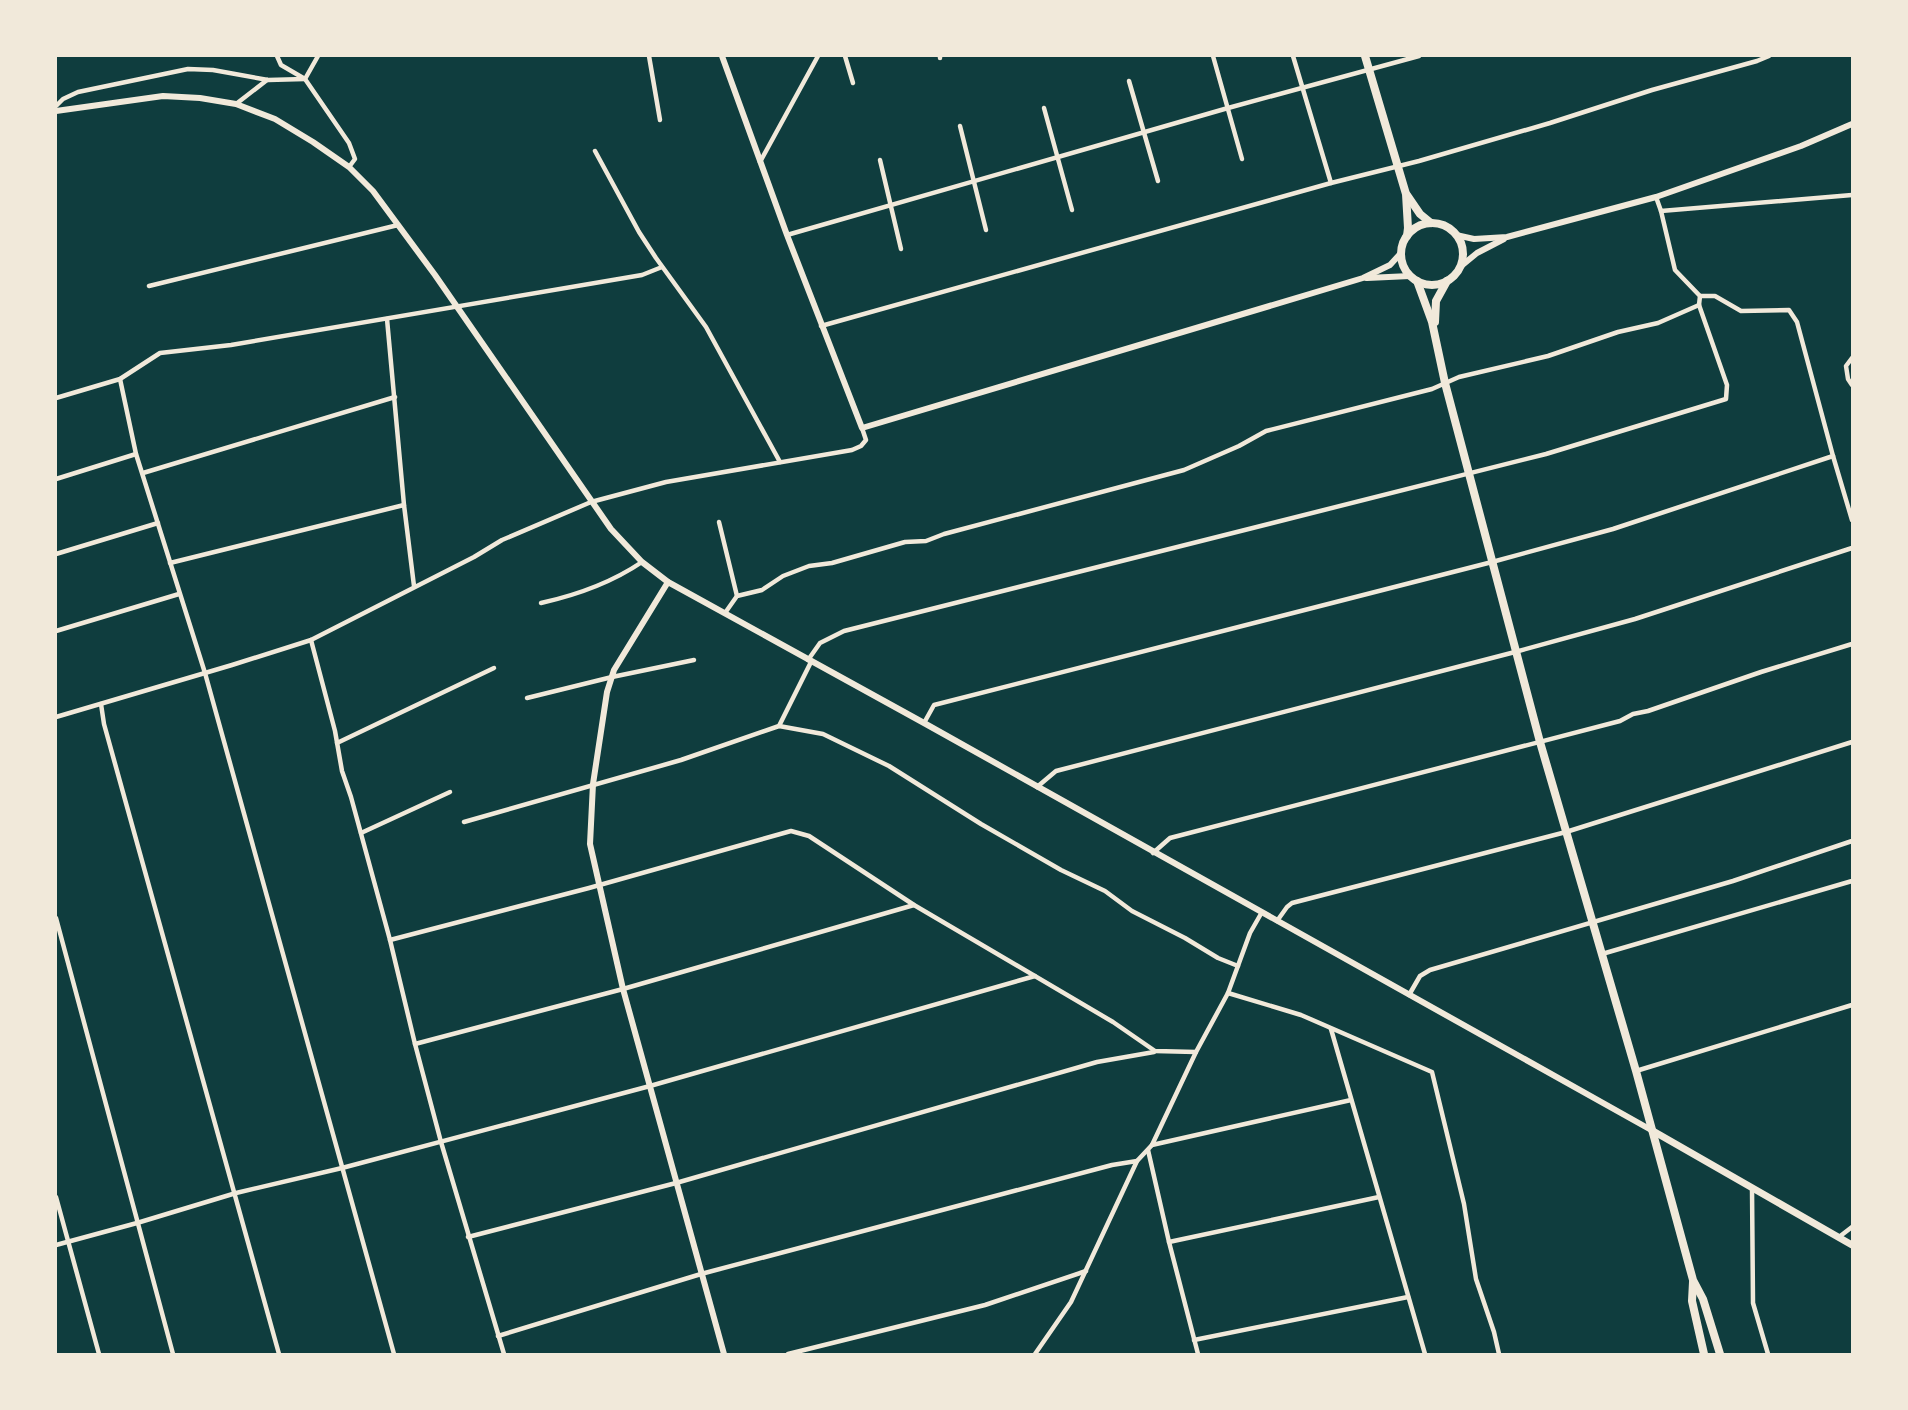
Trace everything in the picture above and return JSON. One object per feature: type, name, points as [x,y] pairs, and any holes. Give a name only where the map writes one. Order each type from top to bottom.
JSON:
[{"type":"main road","points":[[1365,56],[1406,194],[1407,236],[1401,253],[1404,266],[1414,279],[1428,310],[1437,341]]},
{"type":"main road","points":[[1406,194],[1416,210],[1431,224]]},
{"type":"main road","points":[[1407,236],[1417,227],[1431,224],[1445,226],[1456,235],[1463,253],[1460,267],[1447,281],[1433,285],[1414,279]]},
{"type":"main road","points":[[1447,281],[1436,301],[1434,320],[1445,383],[1540,742],[1636,1071],[1693,1280],[1703,1299],[1720,1354]]},
{"type":"main road","points":[[1653,1131],[1852,1245]]},
{"type":"main road","points":[[1693,1280],[1692,1301],[1701,1354]]},
{"type":"street","points":[[277,56],[281,64],[305,80],[349,143],[355,159],[349,166]]},
{"type":"street","points":[[305,80],[318,56]]},
{"type":"street","points":[[649,56],[660,120]]},
{"type":"street","points":[[56,717],[311,640],[474,557],[502,540],[591,502],[666,482],[852,450],[861,446],[866,440],[862,428],[821,326],[722,56]]},
{"type":"street","points":[[760,162],[818,56]]},
{"type":"street","points":[[845,56],[853,82]]},
{"type":"street","points":[[1214,56],[1242,159]]},
{"type":"street","points":[[1293,56],[1331,183]]},
{"type":"street","points":[[787,235],[1058,156],[1419,56]]},
{"type":"street","points":[[821,326],[1551,123],[1652,90],[1769,56]]},
{"type":"street","points":[[56,106],[63,99],[78,92],[188,69],[213,70],[268,80],[305,80]]},
{"type":"street","points":[[236,104],[268,80]]},
{"type":"street","points":[[1129,81],[1158,181]]},
{"type":"street","points":[[56,111],[163,96],[200,98],[236,104],[275,119],[313,142],[349,166],[373,191],[611,529],[642,562],[668,582],[1653,1131]]},
{"type":"street","points":[[1044,108],[1072,210]]},
{"type":"street","points":[[1456,235],[1474,239],[1507,237],[1656,197],[1801,146],[1852,124]]},
{"type":"street","points":[[960,126],[987,230]]},
{"type":"street","points":[[594,150],[639,232],[706,327],[780,462]]},
{"type":"street","points":[[880,160],[901,249]]},
{"type":"street","points":[[1661,211],[1852,195]]},
{"type":"street","points":[[1656,197],[1675,270],[1700,296],[1715,296],[1741,311],[1789,310],[1797,322],[1852,520]]},
{"type":"street","points":[[149,286],[398,225]]},
{"type":"street","points":[[1460,267],[1477,253],[1507,237]]},
{"type":"street","points":[[862,428],[1363,278],[1390,265],[1401,253]]},
{"type":"street","points":[[56,398],[120,379],[160,353],[231,345],[387,319],[642,275],[662,267]]},
{"type":"street","points":[[1363,278],[1414,279]]},
{"type":"street","points":[[779,726],[809,661],[820,643],[844,631],[1546,454],[1726,399],[1727,385],[1699,305],[1700,296]]},
{"type":"street","points":[[725,613],[737,596],[762,590],[783,576],[809,566],[832,563],[905,542],[926,541],[1184,470],[1239,446],[1266,431],[1432,389],[1459,377],[1548,356],[1618,332],[1658,322],[1699,305]]},
{"type":"street","points":[[387,319],[414,586]]},
{"type":"street","points":[[1852,358],[1846,366],[1848,379],[1852,385]]},
{"type":"street","points":[[120,379],[136,454],[205,673],[393,1354]]},
{"type":"street","points":[[143,473],[395,397]]},
{"type":"street","points":[[56,478],[136,454]]},
{"type":"street","points":[[924,723],[934,705],[1613,529],[1833,456]]},
{"type":"street","points":[[170,563],[404,505]]},
{"type":"street","points":[[719,522],[737,596]]},
{"type":"street","points":[[56,554],[158,523]]},
{"type":"street","points":[[1037,788],[1056,771],[1635,619],[1852,548]]},
{"type":"street","points":[[541,603],[592,588],[621,576],[642,562]]},
{"type":"street","points":[[668,582],[615,670],[607,692],[593,784],[590,844],[623,989],[724,1354]]},
{"type":"street","points":[[56,631],[179,594]]},
{"type":"street","points":[[311,640],[342,771],[390,940],[441,1142],[504,1354]]},
{"type":"street","points":[[1153,853],[1170,838],[1620,721],[1633,714],[1852,644]]},
{"type":"street","points":[[527,698],[694,660]]},
{"type":"street","points":[[337,743],[494,668]]},
{"type":"street","points":[[100,704],[279,1354]]},
{"type":"street","points":[[464,822],[681,760],[779,726],[823,734],[889,766],[981,824],[1061,870],[1105,891],[1132,911],[1218,958],[1238,966]]},
{"type":"street","points":[[1277,921],[1292,903],[1566,832],[1852,741]]},
{"type":"street","points":[[361,833],[450,792]]},
{"type":"street","points":[[390,940],[791,831],[809,836],[914,904],[1113,1022],[1155,1051]]},
{"type":"street","points":[[1408,995],[1420,976],[1430,970],[1734,881],[1852,841]]},
{"type":"street","points":[[1602,954],[1852,881]]},
{"type":"street","points":[[415,1044],[623,989],[914,904]]},
{"type":"street","points":[[1035,1354],[1071,1302],[1137,1161],[1152,1145],[1196,1052],[1228,993],[1250,933],[1262,912]]},
{"type":"street","points":[[56,918],[173,1354]]},
{"type":"street","points":[[56,1245],[236,1193],[342,1168],[650,1086],[1035,976]]},
{"type":"street","points":[[1228,993],[1301,1016],[1432,1072],[1464,1204],[1476,1279],[1499,1354]]},
{"type":"street","points":[[1636,1071],[1852,1005]]},
{"type":"street","points":[[1331,1029],[1425,1354]]},
{"type":"street","points":[[468,1237],[676,1184],[1097,1062],[1155,1051],[1196,1052]]},
{"type":"street","points":[[1152,1145],[1351,1101]]},
{"type":"street","points":[[1148,1150],[1198,1354]]},
{"type":"street","points":[[498,1336],[701,1274],[1112,1165],[1137,1161]]},
{"type":"street","points":[[1752,1188],[1753,1303],[1768,1354]]},
{"type":"street","points":[[56,1197],[99,1354]]},
{"type":"street","points":[[1169,1242],[1379,1197]]},
{"type":"street","points":[[1839,1238],[1852,1227]]},
{"type":"street","points":[[788,1354],[985,1305],[1087,1271]]},
{"type":"street","points":[[1194,1340],[1408,1298]]}]
